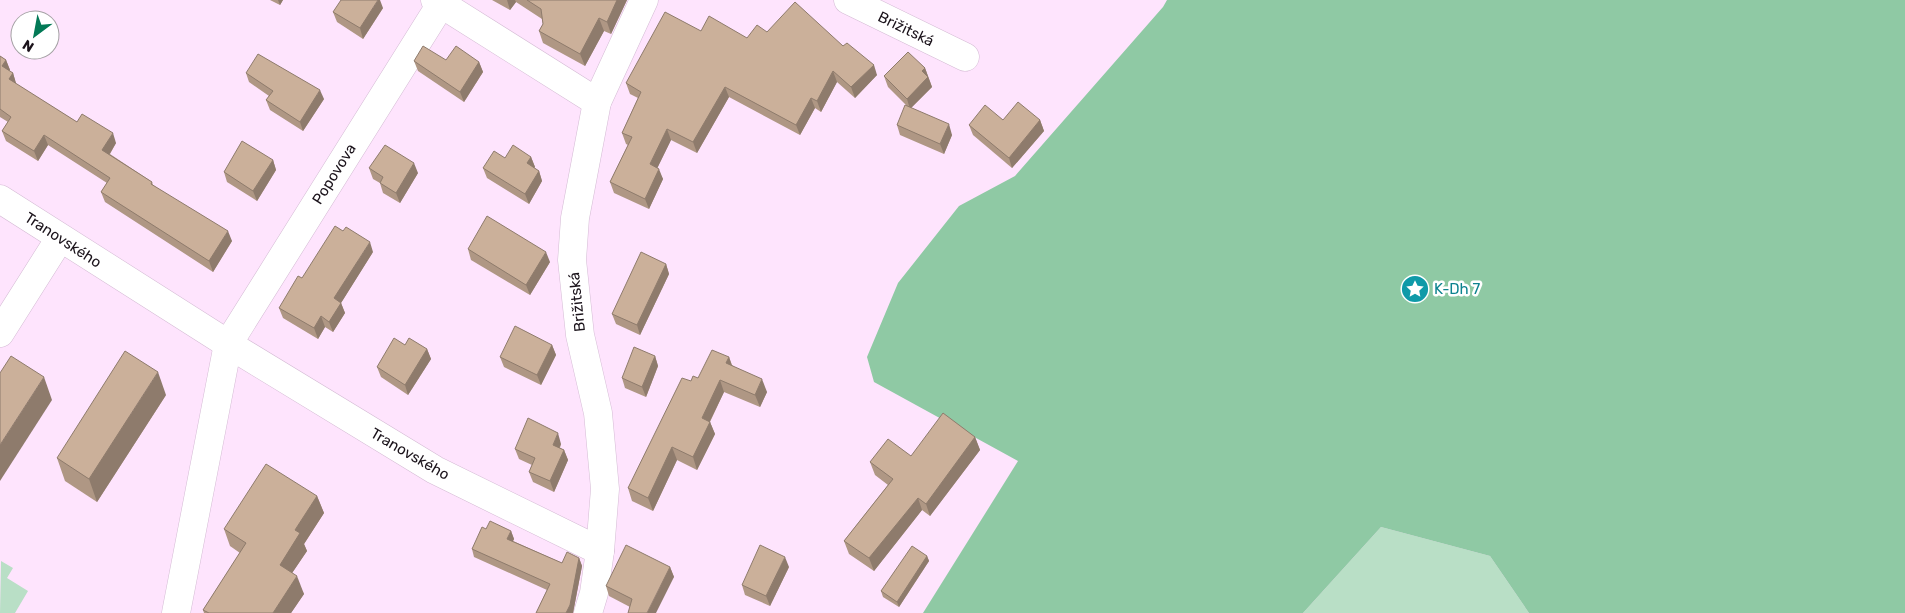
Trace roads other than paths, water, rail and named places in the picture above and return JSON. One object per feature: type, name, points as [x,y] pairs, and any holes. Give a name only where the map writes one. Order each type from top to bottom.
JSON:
[{"type":"street","name":"Brižitská","points":[[588,613],[595,588],[605,490],[599,426],[580,335],[572,260],[575,218],[597,102],[644,0]]},
{"type":"street","name":"Brižitská","points":[[848,0],[965,57]]},
{"type":"street","name":"Popovova","points":[[228,344],[438,2],[597,102]]},
{"type":"street","name":"Tranovského","points":[[0,199],[228,344],[435,470],[600,551]]},
{"type":"street","points":[[0,333],[60,238]]},
{"type":"street","points":[[176,613],[228,344]]},
{"type":"place","name":"K-Dh 7","points":[[1415,289]]}]
